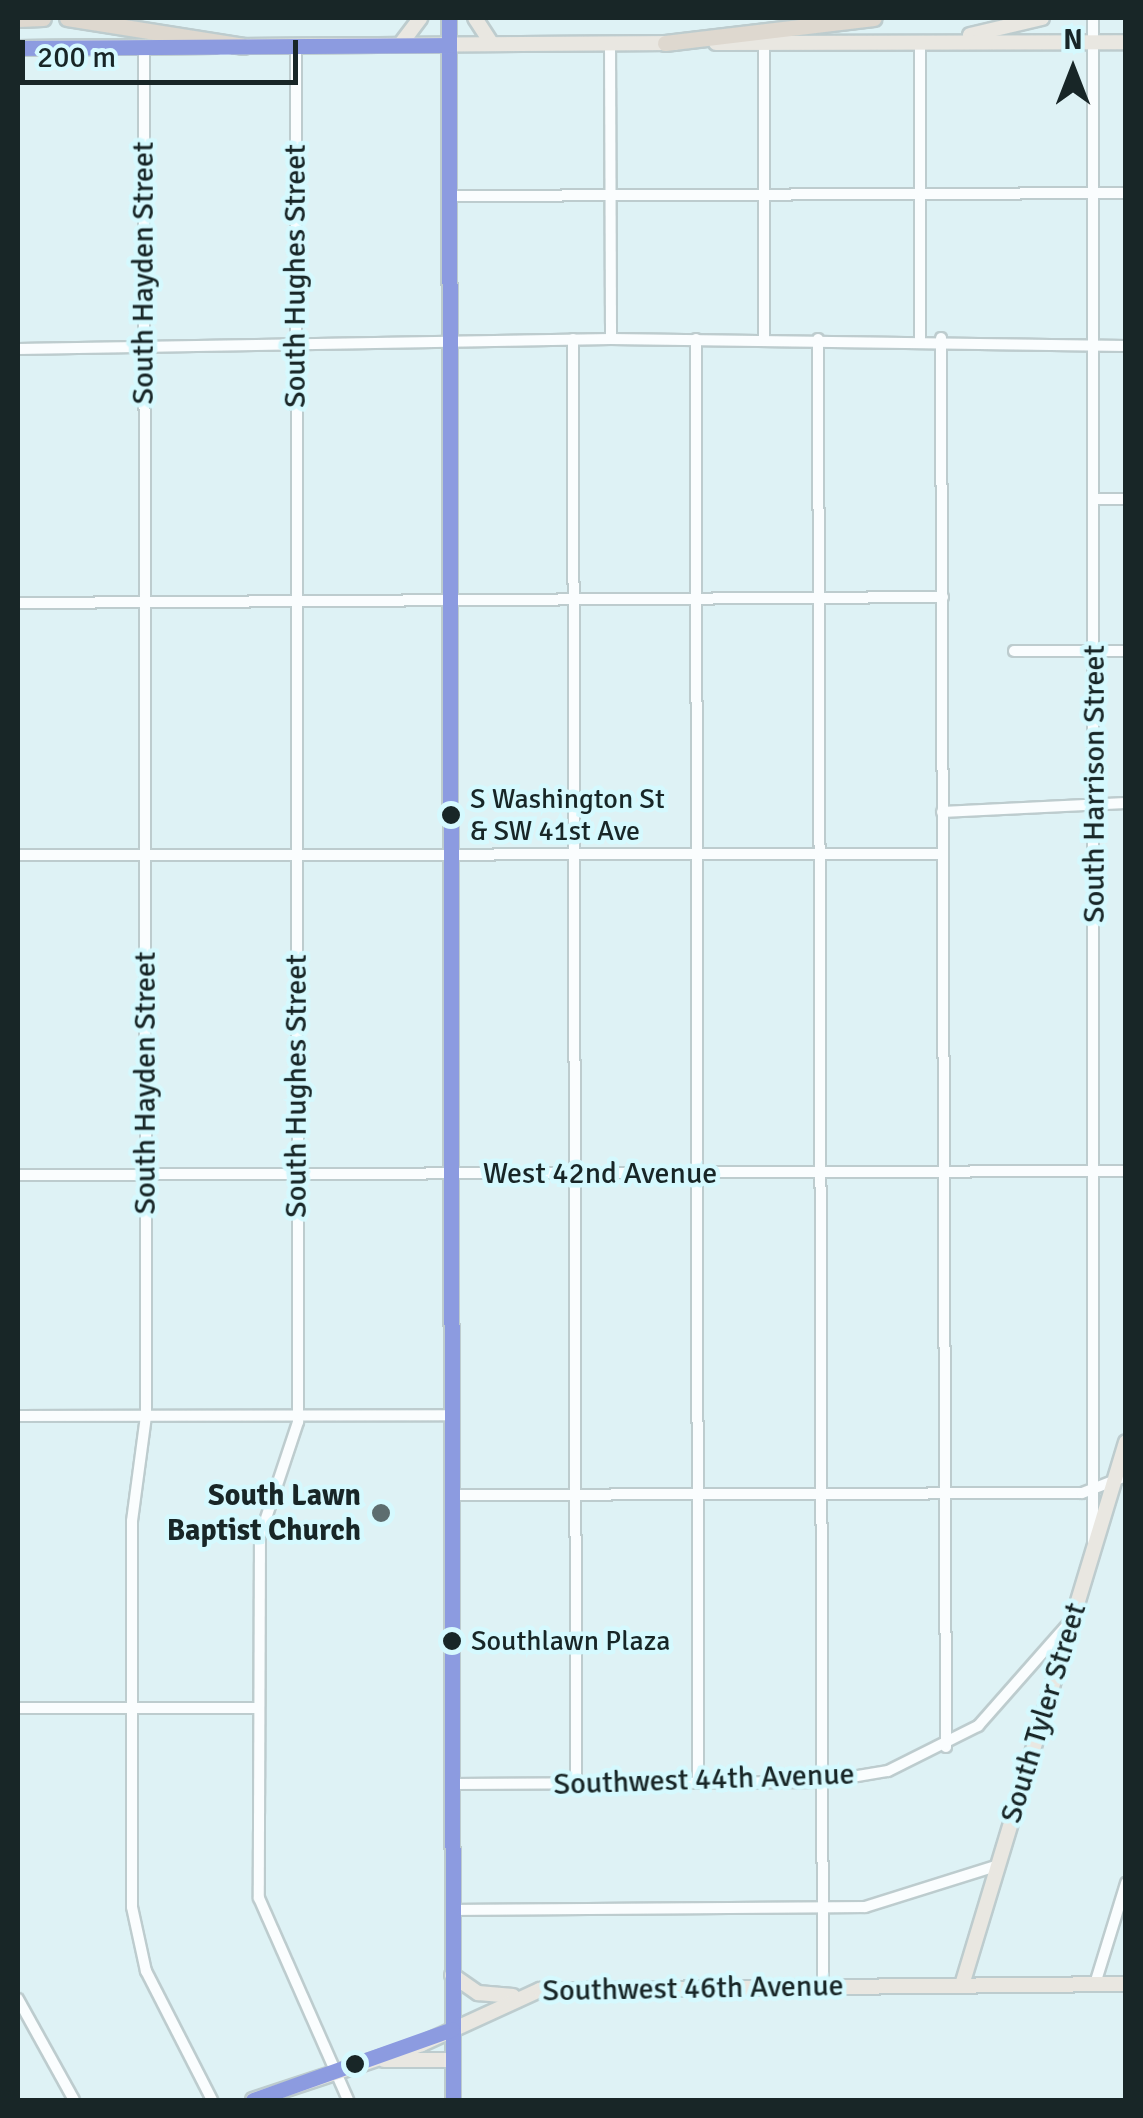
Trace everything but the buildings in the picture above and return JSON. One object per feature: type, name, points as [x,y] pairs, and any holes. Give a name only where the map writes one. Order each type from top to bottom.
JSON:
[{"type":"highway","points":[[18,20],[43,18]]},
{"type":"highway","points":[[67,18],[244,46]]},
{"type":"highway","points":[[665,43],[874,18]]},
{"type":"main road","points":[[400,45],[416,35],[420,18]]},
{"type":"main road","points":[[449,18],[453,2100]]},
{"type":"main road","points":[[475,18],[478,34],[496,44]]},
{"type":"main road","points":[[1011,34],[1042,18]]},
{"type":"main road","points":[[18,48],[920,42],[1011,34],[1126,42]]},
{"type":"main road","name":"South Tyler Street","points":[[962,1985],[1093,1550],[1119,1480],[1126,1442]]},
{"type":"main road","points":[[452,1975],[478,1993],[514,1996]]},
{"type":"main road","name":"Southwest 46th Avenue","points":[[253,2100],[452,2030],[514,1996],[565,1987],[1126,1984]]},
{"type":"main road","points":[[342,2067],[452,2060]]},
{"type":"street","name":"South Harrison Street","points":[[1093,18],[1093,1550]]},
{"type":"street","points":[[764,42],[764,339]]},
{"type":"street","points":[[920,42],[920,338]]},
{"type":"street","points":[[610,43],[611,338]]},
{"type":"street","name":"South Hayden Street","points":[[144,46],[146,1416],[132,1521],[136,1943],[212,2100]]},
{"type":"street","name":"South Hughes Street","points":[[296,46],[298,1416],[260,1536],[261,1912],[342,2067],[348,2100]]},
{"type":"street","points":[[449,196],[1126,193]]},
{"type":"street","points":[[18,349],[296,348],[611,338],[941,338],[1126,346]]},
{"type":"street","points":[[818,338],[822,1986]]},
{"type":"street","points":[[941,338],[946,1747]]},
{"type":"street","points":[[573,339],[576,1784]]},
{"type":"street","points":[[696,339],[698,1784]]},
{"type":"street","points":[[1095,499],[1126,499]]},
{"type":"street","points":[[18,603],[943,597]]},
{"type":"street","points":[[1014,651],[1126,651]]},
{"type":"street","points":[[942,812],[1126,803]]},
{"type":"street","points":[[18,854],[942,854]]},
{"type":"street","name":"West 42nd Avenue","points":[[18,1174],[1126,1171]]},
{"type":"street","points":[[18,1416],[452,1415]]},
{"type":"street","points":[[452,1495],[945,1494],[1092,1490],[1119,1480]]},
{"type":"street","name":"Southwest 44th Avenue","points":[[453,1784],[822,1782],[888,1771],[946,1747],[1008,1699],[1074,1616]]},
{"type":"street","points":[[18,1708],[259,1708]]},
{"type":"street","points":[[452,1910],[822,1910],[910,1898],[999,1866]]},
{"type":"street","points":[[1095,1984],[1126,1883]]},
{"type":"street","points":[[18,1999],[74,2100]]},
{"type":"transit line","points":[[449,18],[453,2100]]},
{"type":"transit line","points":[[18,48],[449,45]]},
{"type":"transit line","points":[[253,2100],[452,2029]]},
{"type":"place","name":"S Washington St & SW 41st Ave","points":[[451,815]]},
{"type":"place","name":"South Lawn Baptist Church","points":[[381,1513]]},
{"type":"place","name":"Southlawn Plaza","points":[[452,1641]]}]
